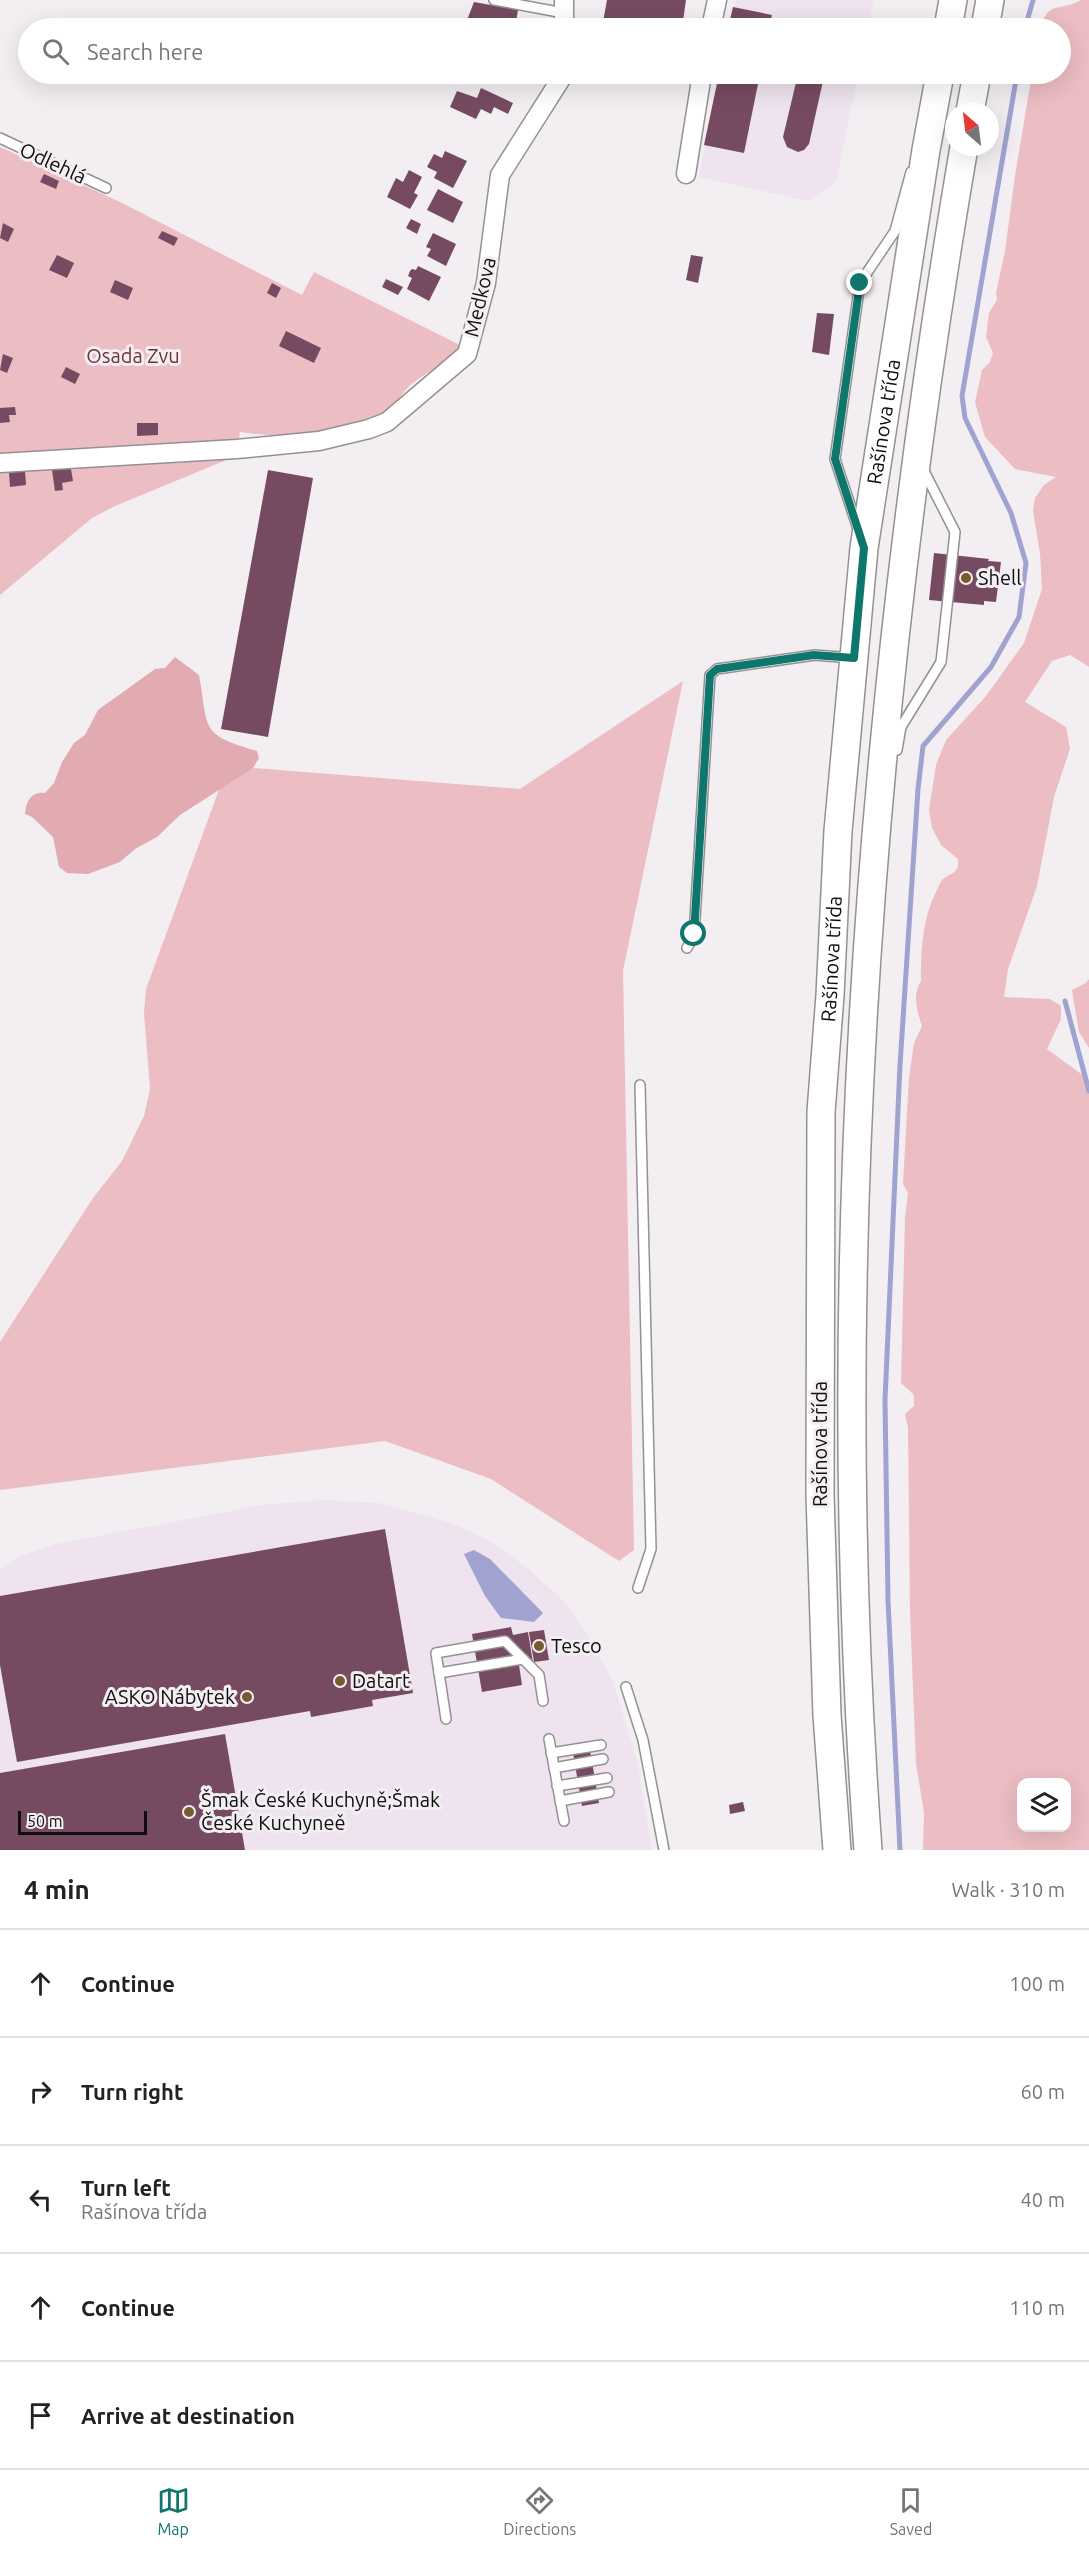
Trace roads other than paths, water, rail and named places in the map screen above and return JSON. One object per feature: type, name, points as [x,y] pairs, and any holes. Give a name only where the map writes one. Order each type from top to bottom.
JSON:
[{"type":"main road","points":[[950,18],[953,0]]},
{"type":"main road","points":[[987,18],[990,0]]},
{"type":"main road","name":"Rašínova třída","points":[[837,1850],[827,1715],[820,1495],[821,1112],[830,995],[838,831],[864,548],[938,84]]},
{"type":"main road","points":[[972,102],[975,84]]},
{"type":"main road","name":"Rašínova třída","points":[[868,1850],[858,1714],[850,1504],[851,1293],[862,995],[877,805],[916,455],[935,316],[962,156]]},
{"type":"street","points":[[713,18],[717,0]]},
{"type":"street","name":"Medkova","points":[[0,463],[237,450],[319,441],[369,429],[387,422],[467,354],[486,283],[500,175],[558,84]]},
{"type":"street","points":[[686,174],[700,84]]},
{"type":"lane","points":[[494,0],[564,14]]},
{"type":"lane","name":"Odlehlá","points":[[0,138],[106,188]]},
{"type":"lane","points":[[864,548],[835,459],[860,283],[895,231],[909,175],[926,150]]},
{"type":"lane","points":[[896,756],[901,727],[941,662],[955,532],[916,455]]},
{"type":"lane","points":[[687,948],[694,934],[710,675],[717,669],[814,655],[854,658]]},
{"type":"lane","points":[[877,805],[892,775]]},
{"type":"lane","points":[[638,1588],[651,1549],[640,1085]]},
{"type":"lane","points":[[446,1719],[436,1653],[505,1641],[539,1675],[543,1701]]},
{"type":"lane","points":[[439,1674],[523,1659]]},
{"type":"lane","points":[[626,1688],[643,1740],[664,1850]]},
{"type":"lane","points":[[549,1739],[564,1821]]},
{"type":"lane","points":[[551,1753],[601,1745]]},
{"type":"lane","points":[[554,1768],[603,1759]]},
{"type":"lane","points":[[557,1786],[607,1778]]},
{"type":"lane","points":[[560,1801],[609,1792]]},
{"type":"water","points":[[474,1550],[490,1559],[543,1613],[534,1622],[501,1618],[485,1596],[464,1554]]},
{"type":"waterway","points":[[1028,18],[1033,0]]},
{"type":"waterway","points":[[900,1850],[888,1600],[885,1400],[900,1065],[918,789],[923,746],[991,667],[1019,617],[1026,563],[1011,513],[965,418],[962,396],[1015,84]]},
{"type":"waterway","points":[[1065,1001],[1089,1091]]},
{"type":"place","name":"Shell","points":[[966,578]]},
{"type":"place","name":"Tesco","points":[[539,1646]]},
{"type":"place","name":"Datart","points":[[340,1681]]},
{"type":"place","name":"ASKO Nábytek","points":[[247,1697]]},
{"type":"place","name":"Šmak České Kuchyně;Šmak České Kuchyneě","points":[[189,1812]]},
{"type":"park label","name":"Osada Zvu","points":[[133,356]]}]
